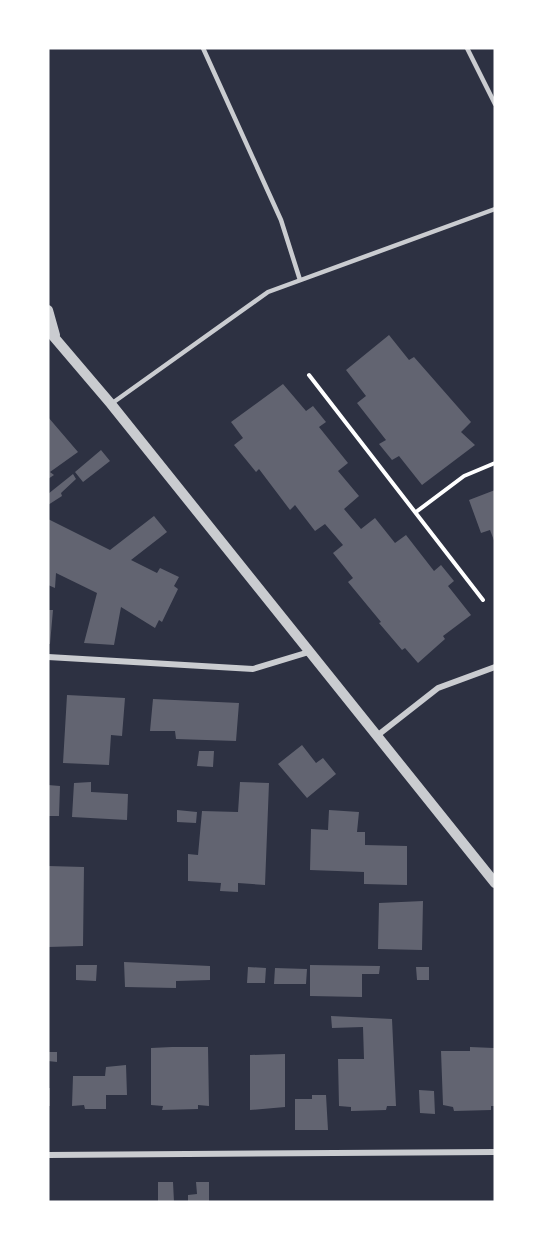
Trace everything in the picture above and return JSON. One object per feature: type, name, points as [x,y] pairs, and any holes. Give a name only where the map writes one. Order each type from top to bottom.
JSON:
[{"type":"street","points":[[48,310],[52,332],[495,883]]},
{"type":"street","points":[[48,657],[253,669],[309,652]]},
{"type":"street","points":[[378,735],[438,688],[495,667]]},
{"type":"street","points":[[48,1155],[495,1152]]},
{"type":"lane","points":[[203,48],[281,220],[300,280]]},
{"type":"lane","points":[[467,48],[495,104]]},
{"type":"lane","points":[[111,404],[268,292],[495,209]]},
{"type":"path","points":[[309,375],[483,600]]},
{"type":"path","points":[[416,512],[464,476],[495,463]]},
{"type":"building","points":[[389,335],[409,360],[414,357],[471,422],[461,432],[475,445],[422,485],[399,456],[392,460],[379,444],[386,440],[357,403],[366,396],[346,370]]},
{"type":"building","points":[[283,384],[306,411],[313,406],[326,422],[319,427],[348,463],[338,471],[359,496],[344,509],[361,529],[375,518],[395,543],[406,535],[434,571],[441,565],[454,581],[448,586],[471,615],[443,636],[445,639],[418,663],[405,648],[402,650],[348,582],[353,578],[333,553],[343,545],[325,524],[315,531],[295,505],[290,510],[259,469],[256,472],[234,445],[243,438],[231,422]]},
{"type":"building","points":[[48,417],[78,452],[50,472],[54,475],[48,479]]},
{"type":"building","points":[[101,450],[110,461],[83,482],[75,472]]},
{"type":"building","points":[[73,474],[76,479],[61,493],[62,496],[48,505],[48,494]]},
{"type":"building","points":[[495,490],[495,543],[490,530],[481,533],[469,500]]},
{"type":"building","points":[[154,516],[167,532],[131,560],[157,573],[160,568],[179,577],[174,586],[178,589],[162,622],[159,620],[155,628],[121,607],[114,645],[84,643],[97,593],[56,573],[55,588],[48,585],[48,519],[110,550]]},
{"type":"building","points":[[48,610],[53,610],[50,644],[48,644]]},
{"type":"building","points":[[67,695],[125,698],[122,736],[111,735],[109,765],[63,763]]},
{"type":"building","points":[[153,699],[239,703],[236,741],[176,739],[175,731],[150,731]]},
{"type":"building","points":[[302,745],[316,763],[323,758],[336,774],[307,798],[278,764]]},
{"type":"building","points":[[199,751],[214,751],[213,767],[197,766]]},
{"type":"building","points":[[91,782],[91,792],[128,794],[127,820],[72,817],[74,783]]},
{"type":"building","points":[[240,782],[269,783],[265,885],[238,883],[238,892],[220,891],[221,883],[188,881],[188,854],[198,855],[202,811],[238,812]]},
{"type":"building","points":[[48,785],[60,786],[59,816],[48,816]]},
{"type":"building","points":[[177,810],[197,812],[196,823],[177,822]]},
{"type":"building","points":[[329,810],[359,812],[357,832],[365,832],[365,845],[407,846],[407,885],[364,884],[364,872],[310,870],[311,829],[328,830]]},
{"type":"building","points":[[48,866],[84,867],[83,946],[48,947]]},
{"type":"building","points":[[423,901],[422,950],[378,949],[379,903]]},
{"type":"building","points":[[124,962],[210,966],[210,980],[176,981],[176,988],[125,987]]},
{"type":"building","points":[[76,965],[97,965],[96,981],[76,980]]},
{"type":"building","points":[[310,965],[380,966],[379,974],[362,974],[362,997],[310,996]]},
{"type":"building","points":[[248,967],[266,968],[265,983],[247,983]]},
{"type":"building","points":[[416,967],[429,967],[429,980],[417,980]]},
{"type":"building","points":[[275,968],[307,969],[306,984],[274,984]]},
{"type":"building","points":[[331,1016],[392,1019],[396,1106],[387,1106],[386,1110],[351,1111],[351,1107],[339,1106],[338,1059],[364,1059],[363,1027],[332,1028]]},
{"type":"building","points":[[208,1047],[209,1106],[198,1105],[198,1109],[162,1110],[163,1106],[151,1105],[151,1048]]},
{"type":"building","points":[[470,1047],[494,1048],[495,1106],[491,1106],[491,1110],[454,1111],[453,1107],[443,1105],[441,1051],[470,1051]]},
{"type":"building","points":[[48,1052],[57,1052],[57,1062],[48,1061]]},
{"type":"building","points":[[285,1054],[285,1107],[250,1110],[250,1055]]},
{"type":"building","points":[[126,1065],[127,1095],[106,1095],[106,1109],[85,1109],[84,1105],[72,1106],[73,1076],[105,1076],[106,1067]]},
{"type":"building","points":[[48,1088],[50,1088],[50,1106],[48,1106]]},
{"type":"building","points":[[419,1090],[434,1091],[435,1114],[420,1113]]},
{"type":"building","points":[[312,1095],[326,1095],[328,1130],[295,1130],[295,1099],[312,1099]]},
{"type":"building","points":[[158,1182],[173,1182],[174,1202],[158,1202]]},
{"type":"building","points":[[196,1182],[209,1182],[209,1202],[188,1202],[188,1195],[197,1194]]}]
